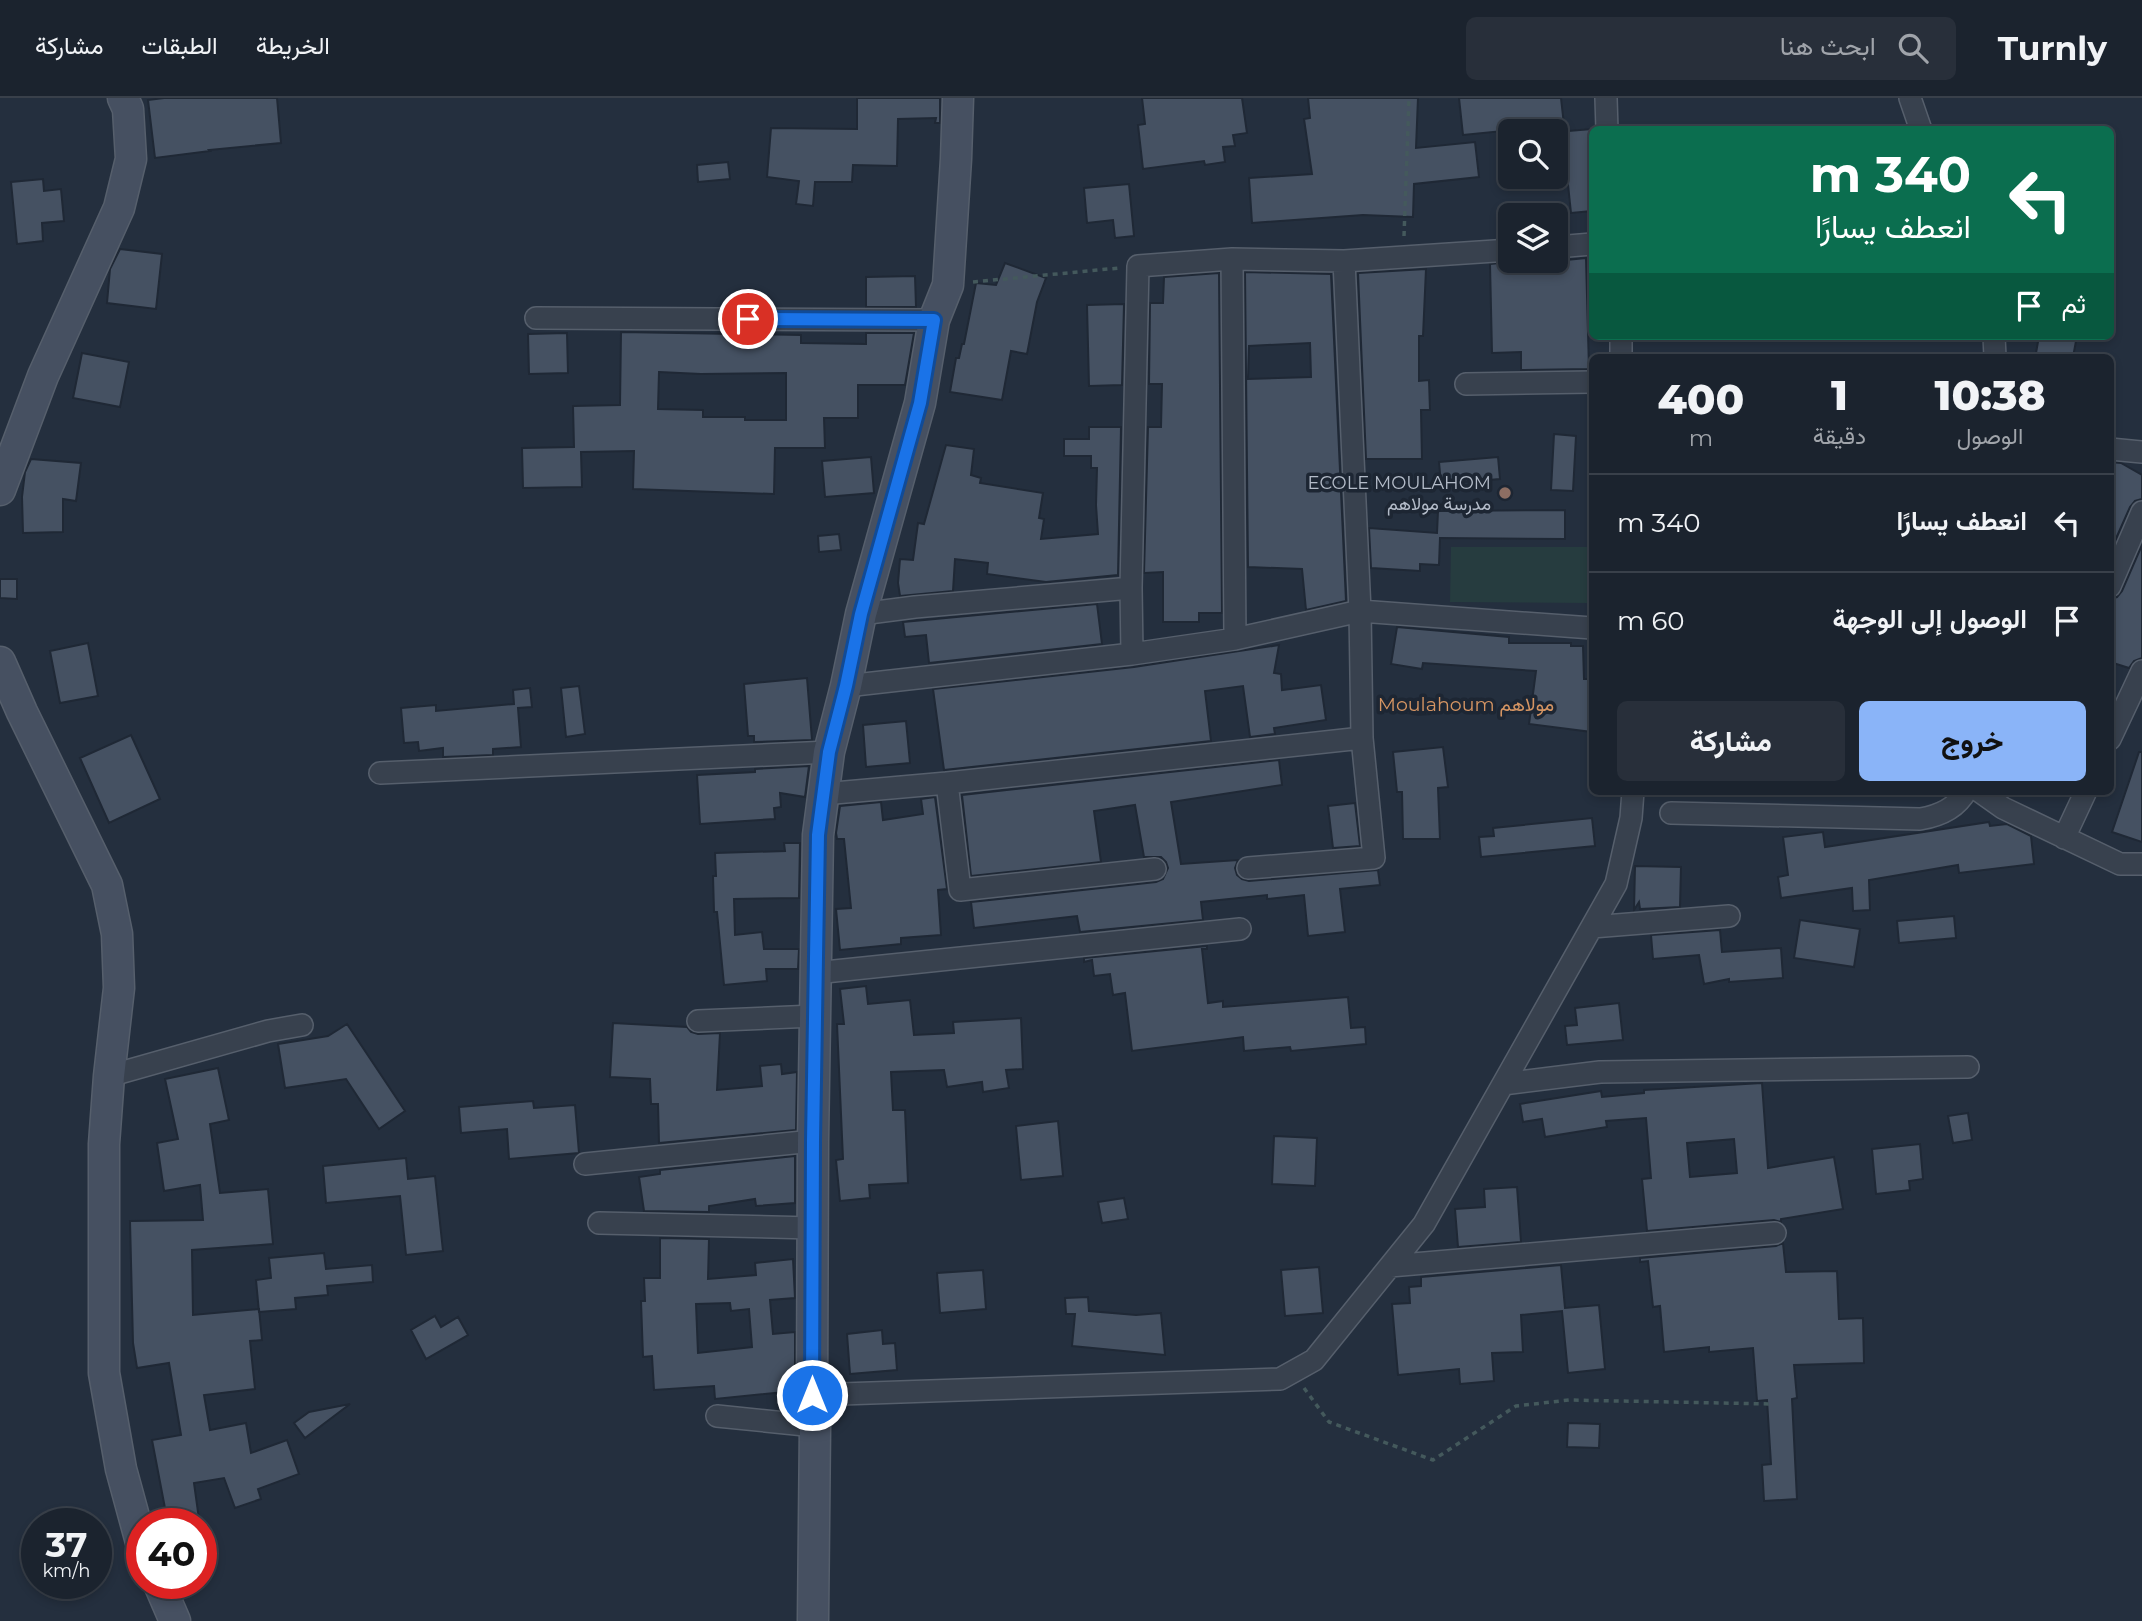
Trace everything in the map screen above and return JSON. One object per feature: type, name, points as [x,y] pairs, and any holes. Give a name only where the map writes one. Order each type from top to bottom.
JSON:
[{"type":"street","points":[[0,491],[43,376],[119,208],[131,159],[128,109],[123,98]]},
{"type":"street","points":[[813,1621],[814,973],[818,835],[829,752],[861,614],[920,403],[934,320],[948,285],[958,98]]},
{"type":"street","points":[[1606,98],[1607,126]]},
{"type":"street","points":[[1910,98],[1920,126]]},
{"type":"street","points":[[1568,246],[1589,244]]},
{"type":"street","points":[[1132,654],[1138,266],[1232,260],[1344,261],[1498,251]]},
{"type":"street","points":[[1232,260],[1235,639]]},
{"type":"street","points":[[1248,868],[1374,858],[1362,738],[1360,611],[1344,261]]},
{"type":"street","points":[[536,318],[934,320]]},
{"type":"street","points":[[1466,384],[1589,382]]},
{"type":"street","points":[[2114,448],[2142,452]]},
{"type":"street","points":[[2116,561],[2142,512]]},
{"type":"street","points":[[861,614],[1131,588]]},
{"type":"street","points":[[846,686],[1132,654],[1235,639],[1360,611],[1589,628]]},
{"type":"street","points":[[0,662],[107,885],[117,934],[119,988],[104,1144],[104,1373],[121,1469],[132,1508]]},
{"type":"street","points":[[2114,730],[2142,671]]},
{"type":"street","points":[[0,687],[22,712]]},
{"type":"street","points":[[823,793],[947,783],[1362,738]]},
{"type":"street","points":[[380,773],[829,752]]},
{"type":"street","points":[[947,783],[960,890],[1155,869]]},
{"type":"street","points":[[812,1395],[1280,1379],[1314,1360],[1424,1224],[1592,927],[1616,884],[1631,818],[1633,795]]},
{"type":"street","points":[[1671,813],[1920,820],[1942,814],[1954,806],[1963,795]]},
{"type":"street","points":[[2064,838],[2084,795]]},
{"type":"street","points":[[2007,799],[2064,838],[2120,864],[2142,864]]},
{"type":"street","points":[[1592,927],[1729,916]]},
{"type":"street","points":[[814,973],[1240,929]]},
{"type":"street","points":[[698,1021],[814,1016]]},
{"type":"street","points":[[109,1076],[268,1031],[302,1025]]},
{"type":"street","points":[[1503,1084],[1600,1072],[1968,1067]]},
{"type":"street","points":[[585,1164],[813,1141]]},
{"type":"street","points":[[599,1223],[813,1228]]},
{"type":"street","points":[[1390,1266],[1775,1233]]},
{"type":"street","points":[[717,1416],[815,1426]]},
{"type":"street","points":[[165,1599],[175,1621]]},
{"type":"path","points":[[1403,257],[1409,98]]},
{"type":"path","points":[[948,285],[1138,266]]},
{"type":"path","points":[[1293,1372],[1329,1422],[1433,1460],[1517,1406],[1569,1400],[1772,1404]]},
{"type":"green space","points":[[1451,547],[1589,547],[1589,603],[1450,602]]},
{"type":"building","points":[[277,98],[281,143],[155,158],[148,100]]},
{"type":"building","points":[[857,98],[940,98],[940,123],[935,123],[936,118],[898,119],[897,166],[853,165],[852,182],[815,182],[813,206],[796,204],[799,181],[767,177],[771,128],[857,129]]},
{"type":"building","points":[[1142,98],[1242,98],[1247,133],[1233,135],[1235,146],[1223,147],[1225,162],[1205,165],[1204,161],[1143,169],[1138,125],[1145,124]]},
{"type":"building","points":[[1308,98],[1418,98],[1416,148],[1475,142],[1479,177],[1414,184],[1413,217],[1363,215],[1252,223],[1249,178],[1312,174],[1304,119],[1310,118]]},
{"type":"building","points":[[1459,98],[1561,98],[1563,119],[1498,119],[1498,132],[1463,135]]},
{"type":"building","points":[[1589,129],[1589,211],[1571,213],[1568,131]]},
{"type":"building","points":[[728,162],[730,179],[698,182],[697,165]]},
{"type":"building","points":[[43,179],[44,191],[61,189],[64,221],[42,223],[43,241],[17,244],[11,182]]},
{"type":"building","points":[[1129,184],[1134,236],[1115,238],[1113,220],[1087,223],[1084,188]]},
{"type":"building","points":[[120,249],[162,254],[156,309],[107,303],[110,269]]},
{"type":"building","points":[[1586,258],[1589,369],[1521,370],[1521,352],[1492,353],[1490,264],[1498,263],[1498,273],[1568,273],[1568,260]]},
{"type":"building","points":[[1005,263],[1046,278],[1037,302],[1027,354],[1011,351],[1002,400],[950,392],[956,358],[959,358],[964,344],[976,283],[996,285]]},
{"type":"building","points":[[1426,269],[1423,336],[1419,336],[1419,381],[1429,380],[1430,410],[1421,410],[1422,459],[1366,459],[1358,273]]},
{"type":"building","points":[[1245,272],[1331,274],[1346,601],[1306,610],[1302,569],[1248,567]],"holes":[[[1310,343],[1311,377],[1248,379],[1249,346]]]},
{"type":"building","points":[[1219,273],[1222,613],[1199,613],[1199,622],[1163,622],[1163,572],[1144,573],[1148,427],[1161,427],[1162,384],[1149,384],[1150,303],[1163,303],[1164,277]]},
{"type":"building","points":[[915,276],[916,307],[866,307],[866,277]]},
{"type":"building","points":[[1124,304],[1122,385],[1089,386],[1087,305]]},
{"type":"building","points":[[621,332],[801,335],[801,343],[866,344],[866,333],[914,333],[905,385],[858,385],[858,418],[824,418],[825,448],[775,448],[774,494],[633,489],[634,451],[581,452],[582,487],[523,488],[522,448],[574,447],[573,406],[620,405]],"holes":[[[659,372],[786,373],[786,420],[703,417],[703,410],[658,409]]]},
{"type":"building","points":[[567,333],[568,373],[529,374],[528,334]]},
{"type":"building","points":[[2038,340],[2076,340],[2074,354],[2036,353]]},
{"type":"building","points":[[82,353],[129,362],[120,407],[73,398]]},
{"type":"building","points":[[1089,427],[1121,427],[1118,575],[1046,582],[987,574],[988,563],[955,559],[953,591],[900,596],[900,559],[913,560],[918,523],[924,524],[946,445],[974,449],[971,475],[981,478],[980,483],[1043,493],[1039,518],[1044,519],[1041,539],[1098,534],[1097,468],[1091,468],[1091,456],[1064,456],[1064,439],[1089,439]]},
{"type":"building","points":[[1554,434],[1576,436],[1573,491],[1551,490]]},
{"type":"building","points":[[871,457],[874,493],[825,497],[822,461]]},
{"type":"building","points":[[1498,457],[1500,479],[1441,484],[1439,462]]},
{"type":"building","points":[[31,459],[81,463],[76,501],[63,499],[63,532],[23,533],[22,497],[25,472]]},
{"type":"building","points":[[2114,462],[2121,463],[2142,475],[2142,499],[2135,501],[2114,543]]},
{"type":"building","points":[[1565,510],[1565,539],[1440,538],[1439,565],[1420,564],[1420,571],[1371,568],[1369,528],[1437,533],[1438,511]]},
{"type":"building","points":[[839,534],[841,550],[819,552],[818,536]]},
{"type":"building","points":[[2142,545],[2142,658],[2134,661],[2129,668],[2114,663],[2114,598],[2122,591]]},
{"type":"building","points":[[0,579],[17,579],[17,599],[0,598]]},
{"type":"building","points":[[1097,604],[1102,644],[929,663],[926,635],[905,637],[903,622]]},
{"type":"building","points":[[1397,627],[1509,637],[1509,643],[1571,643],[1571,646],[1583,646],[1584,679],[1589,679],[1589,732],[1529,724],[1536,671],[1423,663],[1422,669],[1391,664]]},
{"type":"building","points":[[88,643],[98,696],[60,703],[50,651]]},
{"type":"building","points":[[1279,645],[1274,673],[1281,674],[1282,690],[1321,685],[1326,720],[1274,728],[1275,734],[1250,737],[1243,686],[1205,691],[1211,741],[944,770],[933,689],[1134,667]]},
{"type":"building","points":[[807,678],[812,740],[754,742],[754,736],[748,736],[744,684]]},
{"type":"building","points":[[579,686],[585,734],[566,737],[561,688]]},
{"type":"building","points":[[530,688],[532,707],[518,708],[521,747],[493,749],[493,755],[443,757],[443,748],[419,751],[418,742],[404,743],[401,708],[436,705],[436,711],[514,704],[513,690]]},
{"type":"building","points":[[1429,698],[1430,714],[1418,715],[1378,708],[1378,702]]},
{"type":"building","points":[[906,721],[910,763],[866,767],[863,725]]},
{"type":"building","points":[[131,735],[160,799],[109,823],[80,758]]},
{"type":"building","points":[[1443,747],[1448,787],[1438,788],[1440,839],[1403,839],[1402,792],[1397,792],[1393,752]]},
{"type":"building","points":[[2139,752],[2142,752],[2142,842],[2112,832]]},
{"type":"building","points":[[1279,760],[1282,785],[1171,802],[1181,864],[1238,860],[1235,868],[1237,875],[1249,881],[1378,870],[1380,885],[1340,889],[1345,932],[1308,936],[1304,895],[1267,899],[1267,895],[1201,902],[1203,920],[1080,932],[1077,916],[974,928],[971,902],[1156,882],[1163,879],[1168,868],[1161,857],[1144,857],[1135,805],[1094,811],[1101,862],[971,876],[962,795]]},
{"type":"building","points":[[809,766],[805,797],[780,793],[781,807],[774,808],[775,819],[700,824],[697,775]]},
{"type":"building","points":[[935,797],[947,889],[938,890],[941,935],[901,938],[901,944],[840,950],[836,909],[851,908],[844,839],[837,839],[836,833],[840,806],[881,802],[883,820],[923,814],[921,799]]},
{"type":"building","points":[[1355,803],[1360,846],[1333,848],[1328,806]]},
{"type":"building","points":[[1592,818],[1595,846],[1481,857],[1479,837],[1494,836],[1493,828]]},
{"type":"building","points":[[1989,822],[1990,826],[2007,824],[2031,836],[2034,864],[1959,873],[1958,865],[1869,880],[1870,910],[1853,911],[1852,888],[1781,898],[1778,877],[1788,875],[1783,837],[1823,832],[1825,847]]},
{"type":"building","points":[[784,843],[800,843],[799,898],[734,899],[735,935],[762,932],[764,949],[799,949],[798,969],[766,969],[767,981],[724,985],[717,912],[714,912],[715,853],[785,851]]},
{"type":"building","points":[[1635,866],[1681,867],[1680,907],[1640,909],[1639,902],[1634,910]]},
{"type":"building","points":[[1954,916],[1956,938],[1899,943],[1897,921]]},
{"type":"building","points":[[1800,920],[1860,929],[1854,967],[1794,958]]},
{"type":"building","points":[[1720,930],[1722,952],[1781,948],[1783,978],[1729,982],[1729,979],[1704,984],[1699,955],[1653,959],[1651,935]]},
{"type":"building","points":[[1207,946],[1207,949],[1202,949],[1208,1003],[1223,1001],[1223,1007],[1348,997],[1351,1028],[1365,1027],[1366,1044],[1291,1051],[1290,1047],[1244,1051],[1243,1037],[1132,1051],[1125,993],[1113,995],[1110,974],[1094,976],[1092,960],[1084,962],[1084,958]]},
{"type":"building","points":[[866,986],[868,1004],[910,1000],[914,1035],[954,1033],[953,1022],[1021,1018],[1023,1069],[1006,1070],[1009,1088],[983,1092],[982,1082],[947,1087],[944,1070],[891,1072],[893,1110],[905,1110],[908,1183],[869,1185],[870,1198],[840,1201],[836,1160],[843,1159],[837,1024],[844,1024],[840,989]]},
{"type":"building","points":[[1619,1003],[1623,1040],[1567,1045],[1565,1026],[1577,1025],[1575,1008]]},
{"type":"building","points":[[613,1023],[687,1027],[698,1034],[720,1033],[717,1090],[762,1086],[760,1066],[781,1064],[782,1074],[797,1072],[796,1130],[659,1143],[658,1104],[651,1104],[650,1079],[610,1077]]},
{"type":"building","points":[[347,1024],[405,1111],[379,1129],[346,1079],[285,1088],[278,1044],[328,1036]]},
{"type":"building","points":[[218,1068],[229,1120],[210,1124],[220,1193],[268,1189],[273,1244],[192,1250],[193,1315],[259,1309],[262,1340],[250,1341],[255,1389],[204,1395],[210,1430],[246,1423],[251,1453],[287,1440],[299,1474],[258,1489],[261,1499],[235,1508],[224,1478],[194,1483],[197,1508],[165,1508],[152,1440],[181,1435],[169,1363],[137,1368],[133,1343],[130,1221],[203,1220],[200,1185],[164,1191],[157,1143],[178,1139],[165,1079]]},
{"type":"building","points":[[1762,1083],[1768,1168],[1834,1157],[1843,1209],[1781,1219],[1781,1222],[1774,1220],[1647,1231],[1642,1179],[1651,1178],[1646,1118],[1606,1121],[1607,1127],[1545,1137],[1542,1119],[1523,1122],[1520,1104],[1601,1091],[1602,1097],[1644,1093],[1644,1090]],"holes":[[[1734,1139],[1737,1173],[1690,1177],[1687,1143]]]},
{"type":"building","points":[[533,1101],[534,1108],[575,1105],[579,1153],[509,1159],[507,1129],[461,1133],[459,1107]]},
{"type":"building","points":[[1968,1113],[1972,1140],[1953,1143],[1948,1116]]},
{"type":"building","points":[[1058,1121],[1063,1176],[1021,1180],[1016,1126]]},
{"type":"building","points":[[1274,1136],[1317,1138],[1315,1186],[1272,1184]]},
{"type":"building","points":[[1920,1144],[1923,1179],[1909,1181],[1910,1190],[1876,1194],[1872,1149]]},
{"type":"building","points":[[795,1156],[795,1203],[756,1206],[755,1199],[709,1206],[709,1212],[644,1211],[639,1177],[660,1174],[660,1170]]},
{"type":"building","points":[[406,1158],[408,1179],[435,1176],[443,1251],[406,1255],[400,1196],[326,1203],[323,1166]]},
{"type":"building","points":[[1517,1187],[1521,1242],[1458,1247],[1455,1209],[1485,1207],[1484,1189]]},
{"type":"building","points":[[1124,1198],[1128,1219],[1102,1223],[1098,1202]]},
{"type":"building","points":[[660,1238],[709,1239],[708,1279],[756,1275],[755,1263],[793,1259],[795,1298],[770,1300],[773,1334],[795,1332],[795,1391],[715,1399],[714,1386],[654,1390],[652,1356],[643,1357],[641,1301],[645,1301],[644,1278],[660,1278]],"holes":[[[730,1303],[731,1311],[749,1309],[752,1347],[698,1353],[696,1304]]]},
{"type":"building","points":[[1783,1243],[1786,1272],[1837,1271],[1839,1319],[1863,1318],[1864,1363],[1794,1365],[1797,1398],[1792,1399],[1797,1499],[1764,1501],[1762,1465],[1771,1464],[1767,1400],[1757,1401],[1753,1348],[1709,1352],[1709,1347],[1664,1352],[1660,1306],[1653,1307],[1648,1261],[1640,1262],[1640,1258],[1776,1246]]},
{"type":"building","points":[[324,1253],[326,1269],[372,1265],[373,1282],[327,1286],[328,1295],[295,1298],[296,1309],[259,1312],[256,1280],[271,1278],[269,1258]]},
{"type":"building","points":[[1561,1265],[1565,1308],[1599,1305],[1605,1369],[1568,1373],[1562,1311],[1521,1315],[1523,1352],[1492,1353],[1494,1381],[1460,1384],[1459,1369],[1398,1375],[1392,1304],[1410,1303],[1409,1287],[1421,1286],[1421,1277]]},
{"type":"building","points":[[1319,1267],[1323,1313],[1285,1316],[1281,1270]]},
{"type":"building","points":[[983,1270],[986,1309],[940,1313],[937,1273]]},
{"type":"building","points":[[1088,1297],[1089,1311],[1136,1315],[1161,1313],[1165,1355],[1072,1346],[1075,1314],[1066,1314],[1065,1298]]},
{"type":"building","points":[[435,1316],[441,1327],[458,1317],[468,1335],[426,1359],[411,1330]]},
{"type":"building","points":[[882,1330],[883,1344],[895,1343],[897,1370],[850,1374],[847,1334]]},
{"type":"building","points":[[350,1404],[305,1438],[294,1423],[309,1412]]},
{"type":"building","points":[[1568,1423],[1600,1424],[1599,1448],[1567,1447]]},
{"type":"place","name":"ECOLE MOULAHOM مدرسة مولاهم","points":[[1505,493]]},
{"type":"district","name":"Moulahoum مولاهم","points":[[1466,704]]},
{"type":"route","points":[[748,319],[934,320],[920,403],[861,614],[829,752],[818,835],[814,973],[812,1395]]}]
